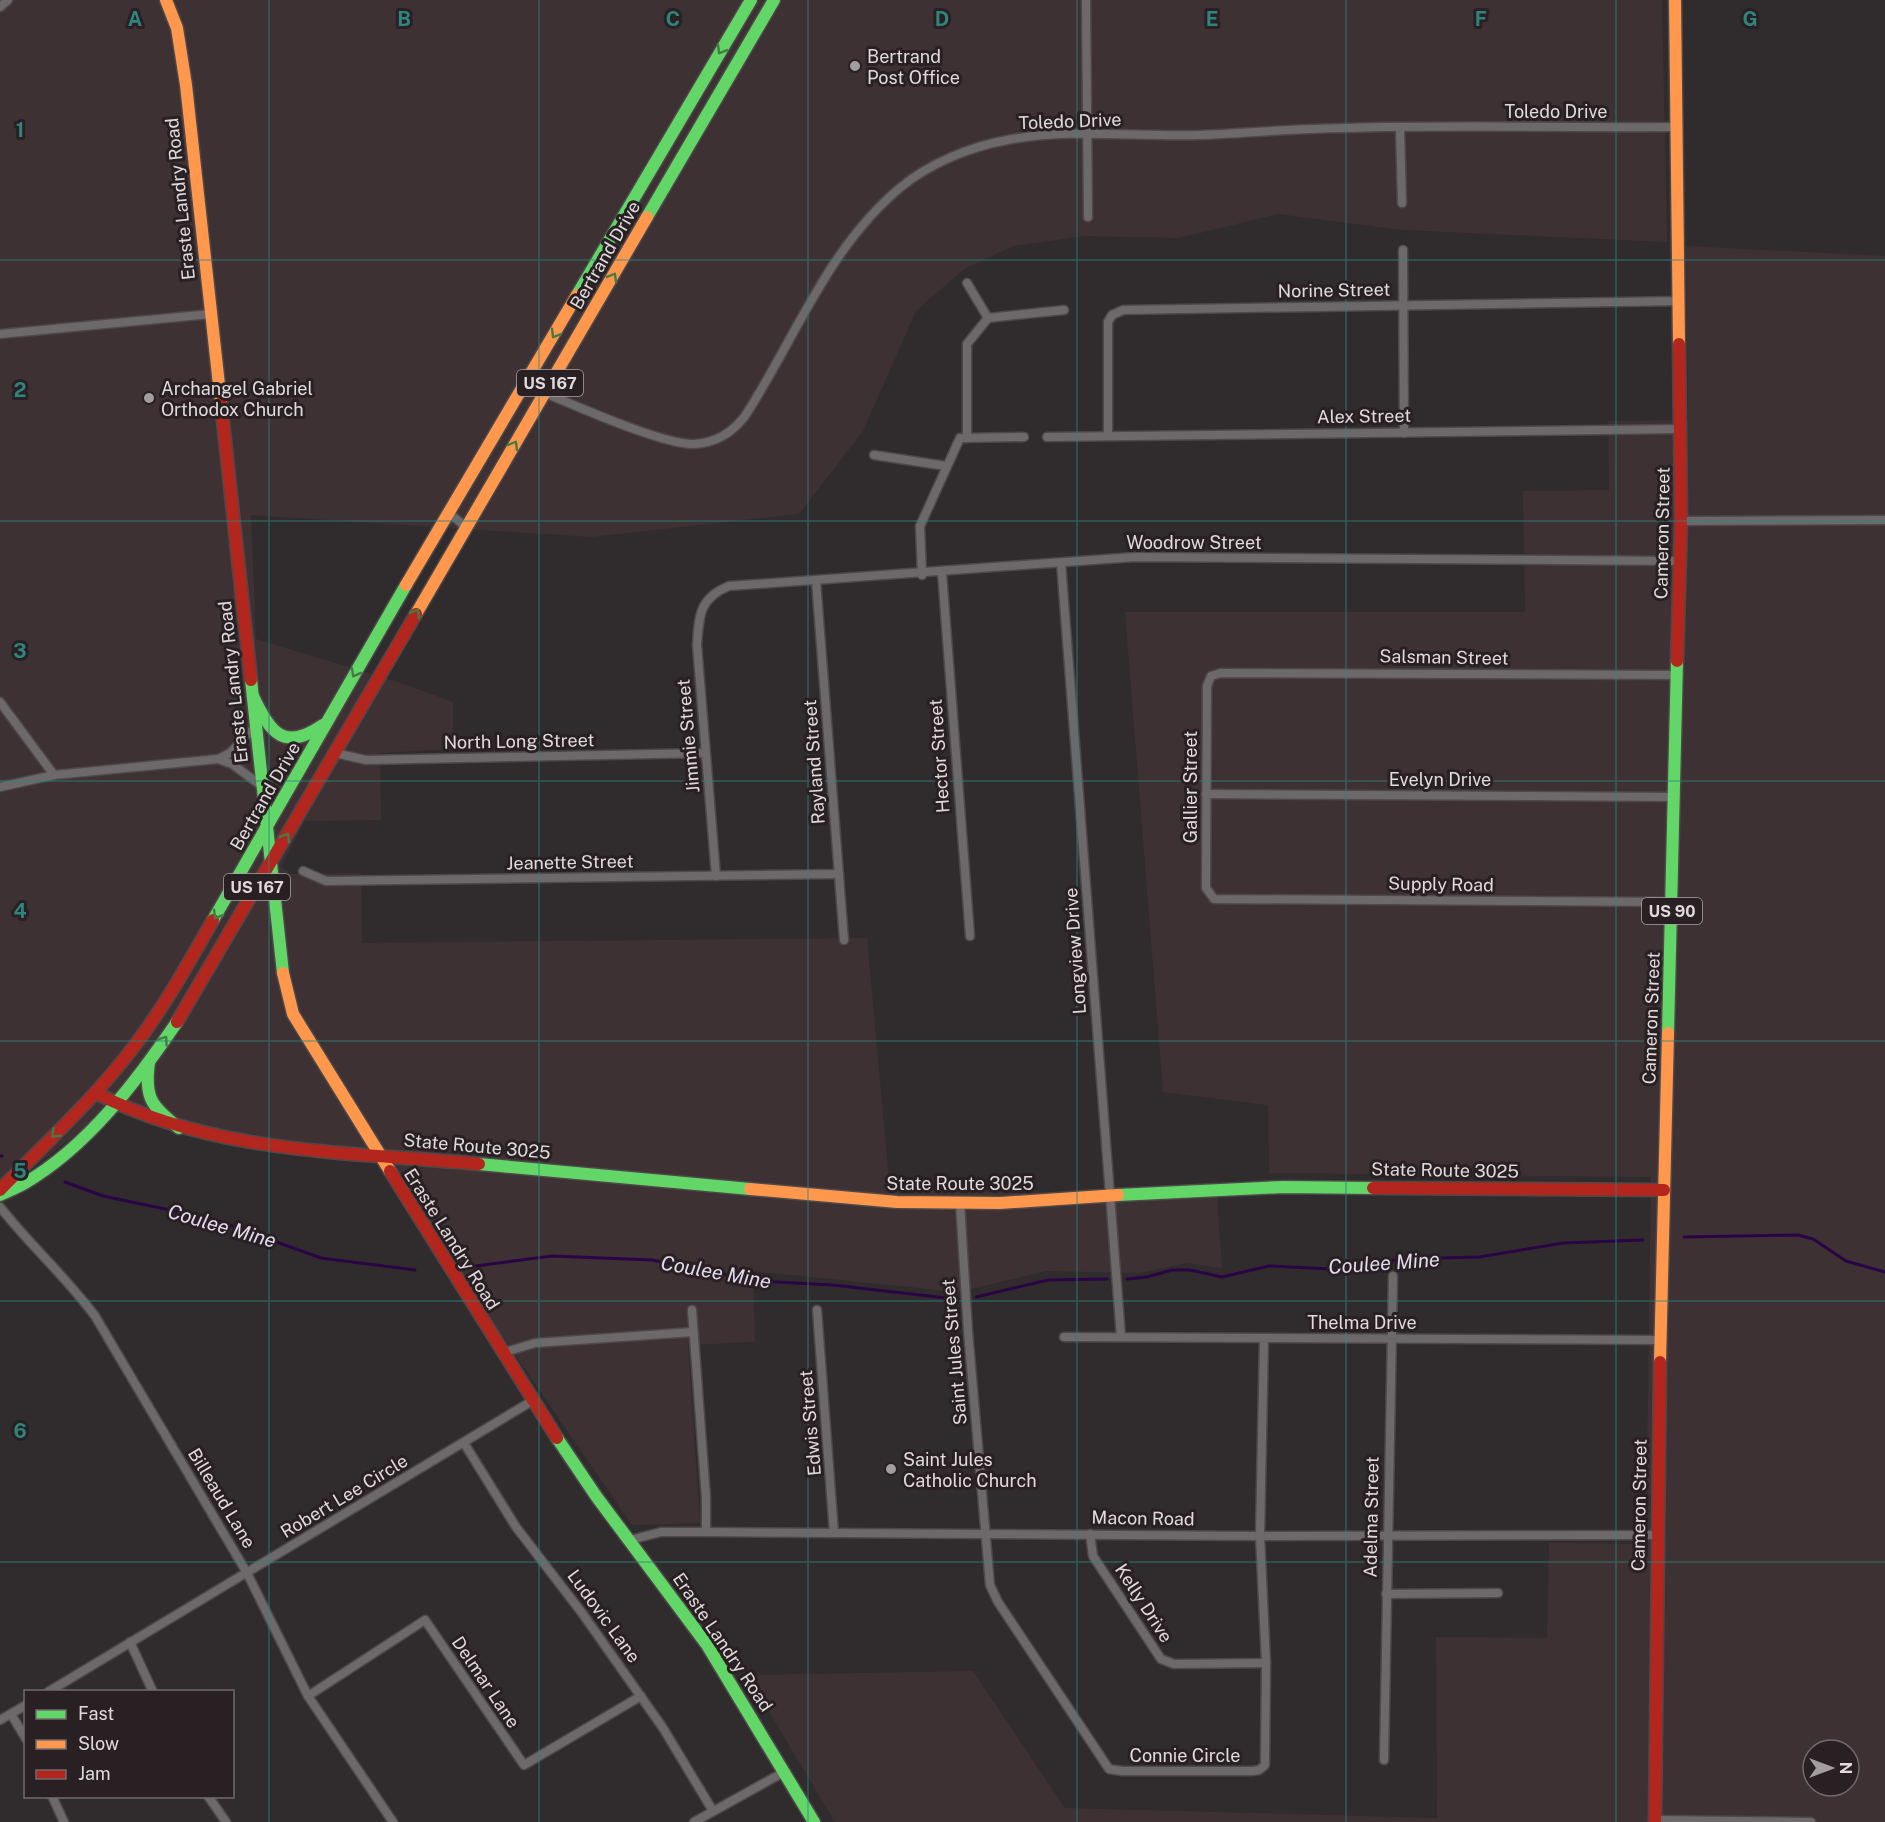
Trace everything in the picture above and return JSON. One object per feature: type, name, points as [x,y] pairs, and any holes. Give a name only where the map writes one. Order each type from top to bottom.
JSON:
[{"type":"main road","name":"Eraste Landry Road","points":[[166,0],[177,28],[186,85],[282,970],[293,1014],[532,1401],[596,1496],[707,1645],[814,1822]]},
{"type":"main road","name":"Bertrand Drive","points":[[0,1190],[96,1093],[153,1021],[751,0]]},
{"type":"main road","name":"Bertrand Drive","points":[[0,1195],[27,1183],[58,1159],[116,1104],[183,1013],[774,0]]},
{"type":"main road","name":"Cameron Street","points":[[1655,1821],[1660,1340],[1681,521],[1675,0]]},
{"type":"main road","points":[[252,696],[272,732],[283,738],[304,738],[327,722]]},
{"type":"main road","points":[[149,1062],[146,1089],[150,1102],[179,1128]]},
{"type":"main road","name":"State Route 3025","points":[[96,1093],[116,1104],[179,1128],[258,1144],[843,1198],[960,1203],[1282,1187],[1664,1191]]},
{"type":"street","points":[[0,7],[8,0]]},
{"type":"street","points":[[1086,0],[1088,217]]},
{"type":"street","name":"Toledo Drive","points":[[545,393],[668,440],[694,444],[720,438],[737,426],[753,405],[846,245],[870,216],[902,186],[946,159],[983,146],[1025,137],[1087,135],[1198,135],[1314,129],[1676,127]]},
{"type":"street","points":[[1400,129],[1402,203]]},
{"type":"street","points":[[1402,250],[1404,433]]},
{"type":"street","points":[[968,283],[988,318]]},
{"type":"street","name":"Norine Street","points":[[1108,435],[1108,322],[1115,312],[1123,310],[1680,301]]},
{"type":"street","points":[[968,438],[967,344],[988,318],[1064,309]]},
{"type":"street","points":[[0,334],[211,314]]},
{"type":"street","name":"Alex Street","points":[[1047,437],[1681,429]]},
{"type":"street","points":[[922,574],[920,526],[960,438],[1024,437]]},
{"type":"street","points":[[874,455],[946,466]]},
{"type":"street","points":[[450,514],[466,527]]},
{"type":"street","points":[[1681,521],[1885,520]]},
{"type":"street","name":"Woodrow Street","points":[[710,595],[729,586],[942,573],[1135,557],[1680,561]]},
{"type":"street","name":"Longview Drive","points":[[1061,563],[1120,1337]]},
{"type":"street","name":"Hector Street","points":[[942,573],[970,936]]},
{"type":"street","name":"Rayland Street","points":[[816,581],[844,940]]},
{"type":"street","name":"Jimmie Street","points":[[710,595],[700,613],[697,645],[716,876]]},
{"type":"street","name":"Salsman Street","points":[[1211,676],[1221,673],[1317,672],[1678,675]]},
{"type":"street","name":"Gallier Street","points":[[1211,676],[1207,686],[1206,794],[1206,888],[1211,897]]},
{"type":"street","points":[[0,702],[54,775]]},
{"type":"street","points":[[0,787],[54,775],[218,759],[230,753],[256,726]]},
{"type":"street","name":"North Long Street","points":[[335,753],[366,760],[705,753]]},
{"type":"street","points":[[218,759],[235,766],[263,787]]},
{"type":"street","name":"Evelyn Drive","points":[[1206,794],[1674,796]]},
{"type":"street","name":"Jeanette Street","points":[[303,871],[326,881],[839,874]]},
{"type":"street","name":"Supply Road","points":[[1211,897],[1220,901],[1319,899],[1672,903]]},
{"type":"street","name":"Saint Jules Street","points":[[960,1203],[985,1533]]},
{"type":"street","name":"Billeaud Lane","points":[[0,1207],[27,1242],[82,1299],[95,1316],[247,1573],[308,1696],[393,1822]]},
{"type":"street","name":"Adelma Street","points":[[1384,1760],[1393,1276]]},
{"type":"street","points":[[692,1310],[706,1498],[706,1532]]},
{"type":"street","name":"Edwis Street","points":[[817,1310],[834,1533]]},
{"type":"street","points":[[502,1353],[535,1342],[693,1332]]},
{"type":"street","name":"Thelma Drive","points":[[1064,1337],[1660,1340]]},
{"type":"street","name":"Connie Circle","points":[[985,1533],[993,1593],[1109,1768],[1122,1771],[1252,1771],[1264,1767],[1267,1756],[1266,1663],[1260,1536],[1264,1338]]},
{"type":"street","name":"Robert Lee Circle","points":[[51,1690],[532,1401]]},
{"type":"street","name":"Ludovic Lane","points":[[464,1443],[516,1527],[641,1696],[713,1811]]},
{"type":"street","name":"Macon Road","points":[[630,1540],[662,1532],[1260,1536],[1657,1535]]},
{"type":"street","name":"Kelly Drive","points":[[1090,1534],[1093,1556],[1161,1659],[1174,1664],[1266,1663]]},
{"type":"street","points":[[1386,1594],[1498,1593]]},
{"type":"street","name":"Delmar Lane","points":[[308,1696],[425,1620],[524,1766],[641,1696]]},
{"type":"street","points":[[130,1642],[152,1690]]},
{"type":"street","points":[[0,1720],[24,1706]]},
{"type":"street","points":[[11,1714],[24,1736]]},
{"type":"street","points":[[694,1822],[784,1772]]},
{"type":"street","points":[[52,1798],[64,1822]]},
{"type":"street","points":[[209,1798],[226,1822]]},
{"type":"street","points":[[1655,1821],[1811,1822]]},
{"type":"shaded area","points":[[0,0],[1662,0],[1667,242],[1403,230],[1278,214],[1179,238],[1085,236],[1013,246],[964,269],[916,311],[863,431],[799,514],[591,537],[251,515],[256,639],[395,681],[453,702],[453,749],[380,753],[381,820],[305,821],[281,866],[290,874],[361,873],[362,943],[867,938],[890,1190],[1217,1196],[1222,1268],[1187,1263],[1140,1273],[1046,1271],[959,1292],[753,1271],[755,1342],[688,1345],[700,1523],[632,1525],[378,1155],[258,1144],[116,1104],[0,1193]]},
{"type":"shaded area","points":[[1686,246],[1885,256],[1885,1822],[835,1822],[747,1675],[973,1671],[1065,1808],[1437,1818],[1436,1637],[1547,1638],[1549,1543],[1646,1544],[1651,1177],[1269,1173],[1268,1105],[1163,1092],[1125,612],[1525,612],[1523,491],[1609,490],[1608,421],[1688,420]]},
{"type":"waterway","name":"Coulee Mine","points":[[65,1182],[103,1196],[213,1219],[321,1258],[415,1270]]},
{"type":"waterway","name":"Coulee Mine","points":[[1684,1237],[1798,1235],[1813,1239],[1846,1261],[1885,1272]]},
{"type":"waterway","name":"Coulee Mine","points":[[1127,1279],[1147,1277],[1172,1270],[1190,1270],[1222,1277],[1269,1266],[1331,1269],[1403,1259],[1479,1257],[1563,1243],[1643,1240]]},
{"type":"waterway","name":"Coulee Mine","points":[[476,1266],[552,1256],[652,1260],[758,1281],[832,1285],[956,1299]]},
{"type":"waterway","name":"Coulee Mine","points":[[976,1297],[1048,1280],[1107,1279]]},
{"type":"traffic: fast","points":[[577,295],[751,0]]},
{"type":"traffic: fast","points":[[647,217],[774,0]]},
{"type":"traffic: fast","points":[[213,920],[406,585]]},
{"type":"traffic: fast","points":[[1668,1033],[1677,661]]},
{"type":"traffic: fast","points":[[251,680],[283,973]]},
{"type":"traffic: fast","points":[[253,696],[272,729],[280,734],[298,737],[323,725]]},
{"type":"traffic: fast","points":[[0,1195],[22,1185],[48,1168],[90,1132],[128,1090],[177,1022]]},
{"type":"traffic: fast","points":[[149,1063],[148,1085],[152,1101],[162,1114],[179,1128]]},
{"type":"traffic: fast","points":[[479,1164],[750,1189]]},
{"type":"traffic: fast","points":[[1118,1195],[1283,1187],[1373,1188]]},
{"type":"traffic: fast","points":[[557,1438],[596,1496],[707,1645],[814,1822]]},
{"type":"traffic: slow","points":[[166,0],[177,28],[186,85],[221,403]]},
{"type":"traffic: slow","points":[[1675,0],[1679,344]]},
{"type":"traffic: slow","points":[[416,614],[647,217]]},
{"type":"traffic: slow","points":[[406,585],[577,295]]},
{"type":"traffic: slow","points":[[283,973],[293,1014],[390,1171]]},
{"type":"traffic: slow","points":[[1660,1362],[1668,1033]]},
{"type":"traffic: slow","points":[[750,1189],[897,1202],[1000,1203],[1118,1195]]},
{"type":"traffic: jam","points":[[1677,661],[1681,521],[1679,344]]},
{"type":"traffic: jam","points":[[221,403],[251,680]]},
{"type":"traffic: jam","points":[[177,1022],[416,614]]},
{"type":"traffic: jam","points":[[0,1190],[85,1104],[132,1049],[165,1002],[213,920]]},
{"type":"traffic: jam","points":[[96,1093],[141,1113],[187,1128],[235,1139],[283,1147],[479,1164]]},
{"type":"traffic: jam","points":[[390,1171],[557,1438]]},
{"type":"traffic: jam","points":[[1373,1188],[1664,1190]]},
{"type":"traffic: jam","points":[[1655,1822],[1660,1362]]},
{"type":"place","name":"Bertrand Post Office","points":[[855,66]]},
{"type":"place","name":"Archangel Gabriel Orthodox Church","points":[[149,398]]},
{"type":"place","name":"Saint Jules Catholic Church","points":[[891,1469]]}]
